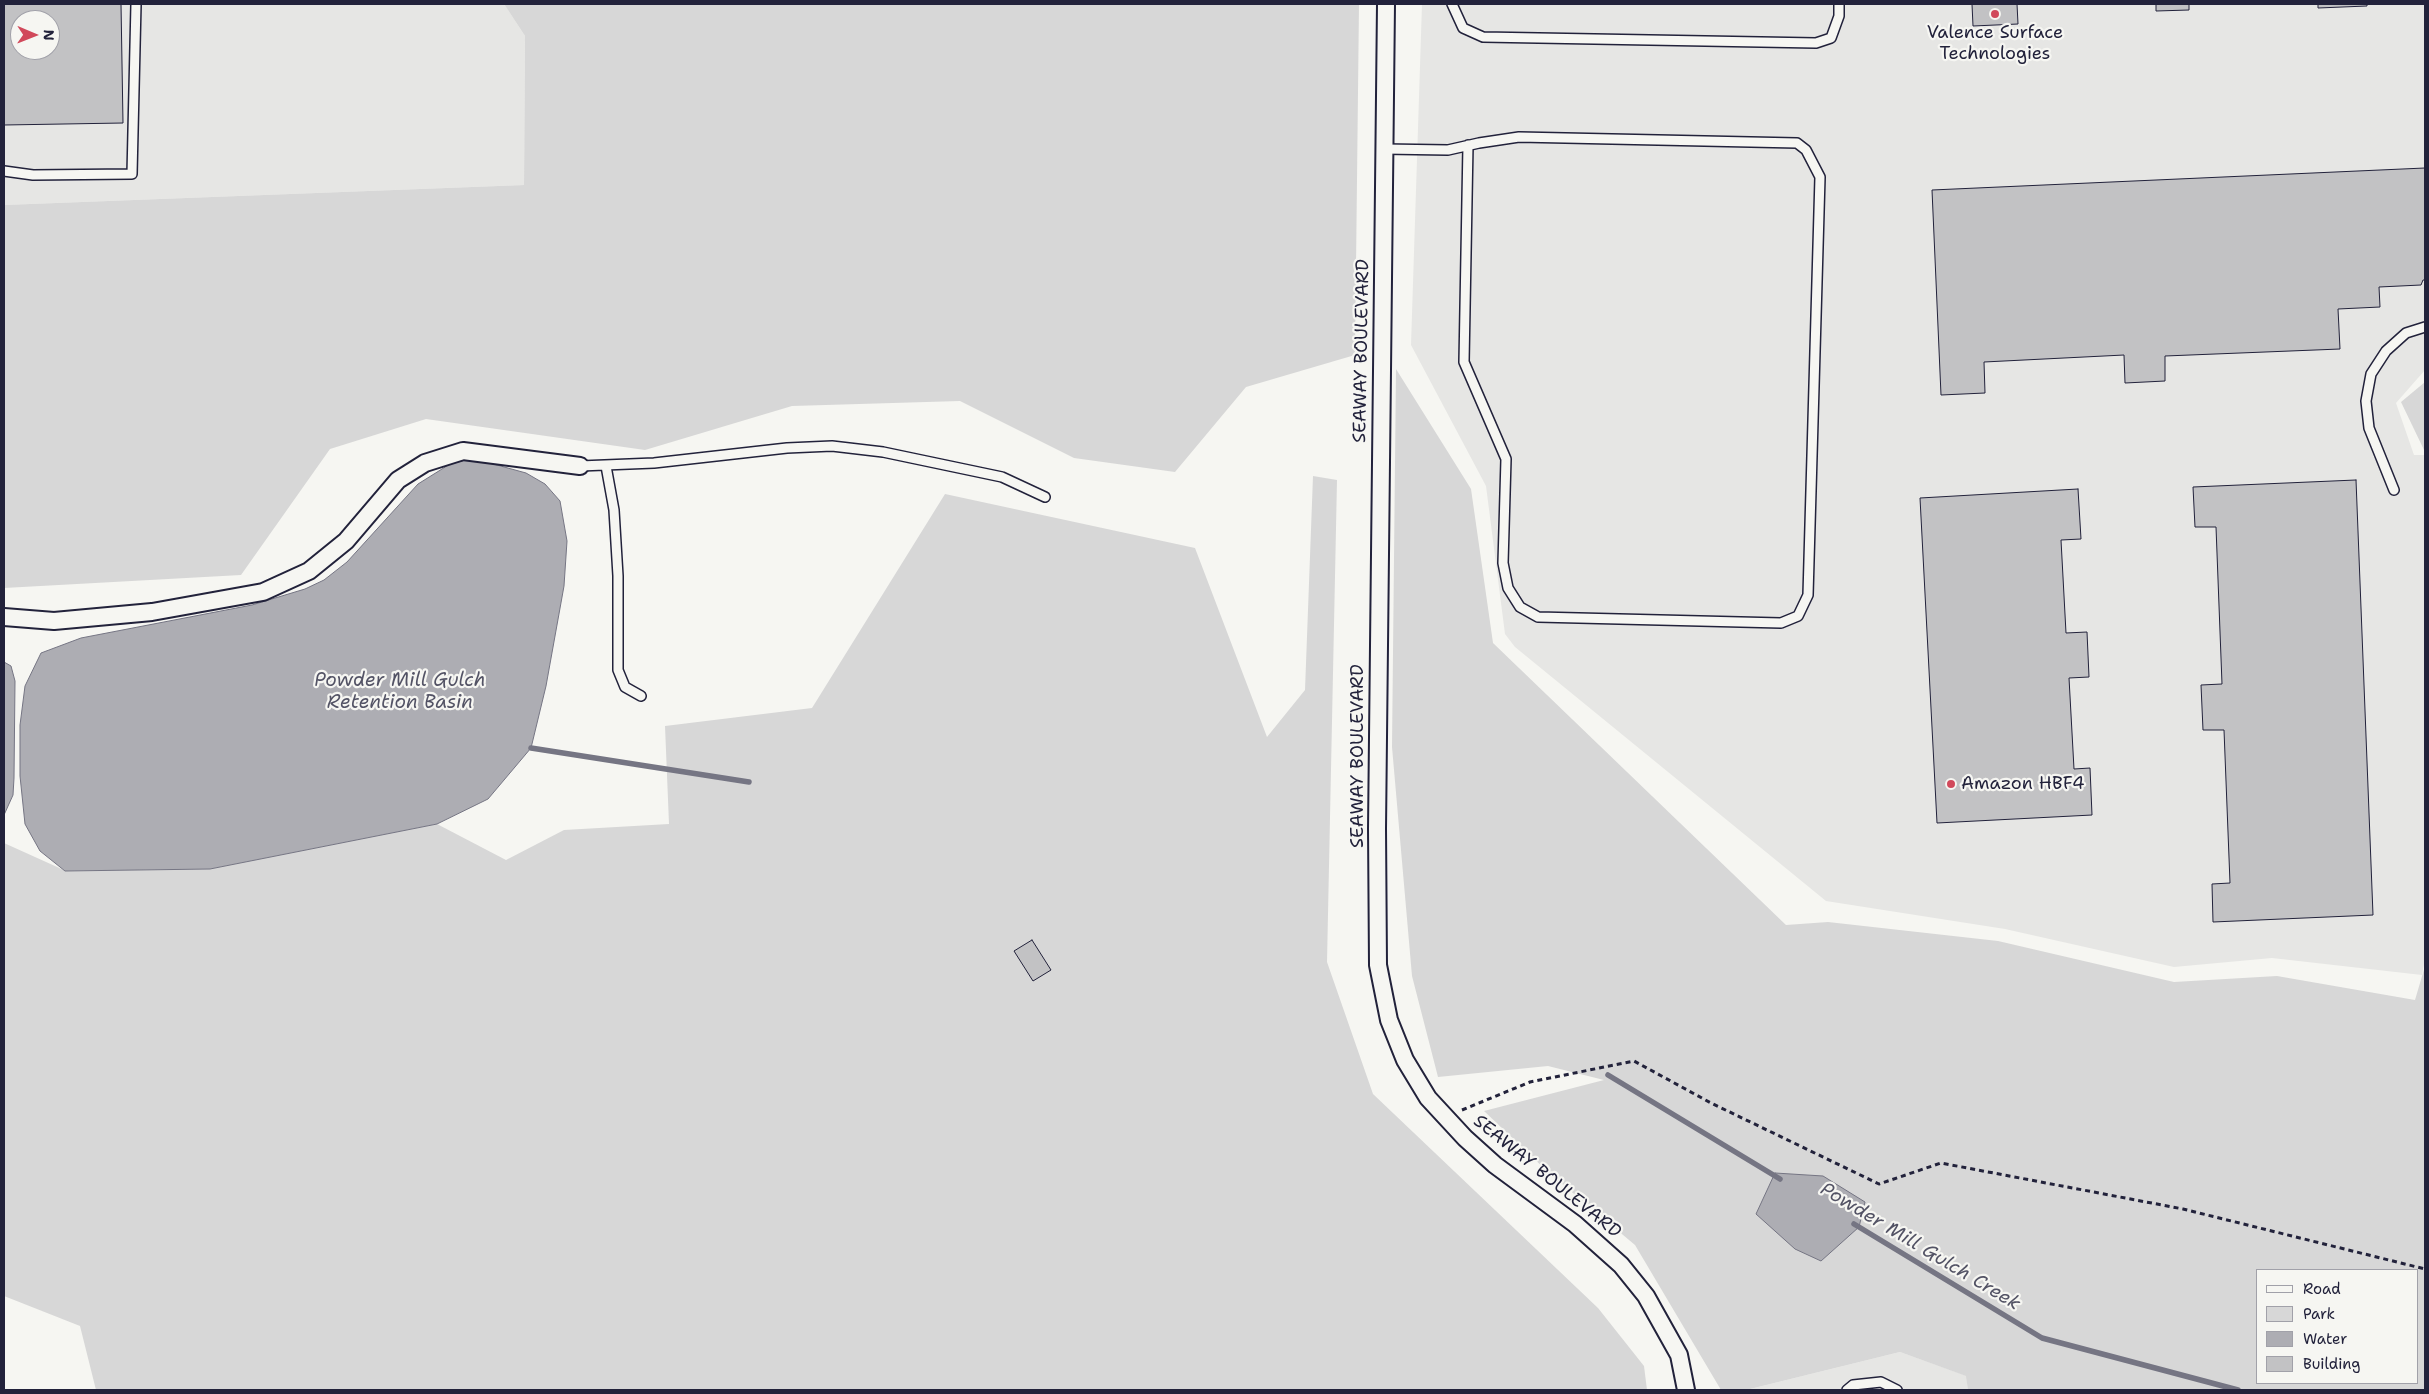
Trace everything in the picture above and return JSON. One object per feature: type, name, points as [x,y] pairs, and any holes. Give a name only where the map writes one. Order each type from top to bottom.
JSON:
[{"type":"street","name":"SEAWAY BOULEVARD","points":[[1386,4],[1377,828],[1378,964],[1389,1020],[1405,1060],[1428,1098],[1495,1165],[1575,1224],[1621,1265],[1646,1296],[1679,1355],[1686,1390]]},
{"type":"street","points":[[4,617],[54,622],[152,612],[263,592],[309,571],[346,541],[398,480],[426,462],[463,451],[580,466]]},
{"type":"lane","points":[[4,171],[33,175],[132,174],[136,4]]},
{"type":"lane","points":[[1452,4],[1463,28],[1483,37],[1816,44],[1831,38],[1839,16],[1839,4]]},
{"type":"lane","points":[[1384,149],[1448,150],[1468,145],[1519,137],[1796,143],[1806,150],[1820,176],[1808,595],[1798,616],[1782,623],[1538,617],[1520,607],[1508,588],[1503,563],[1506,459],[1464,362],[1468,145]]},
{"type":"lane","points":[[2394,490],[2369,428],[2366,401],[2372,374],[2386,351],[2406,333],[2425,327]]},
{"type":"lane","points":[[580,466],[606,466],[787,448],[832,446],[883,452],[1002,477],[1045,497]]},
{"type":"lane","points":[[606,466],[614,510],[618,576],[618,670],[625,687],[641,696]]},
{"type":"lane","points":[[1847,1390],[1853,1385],[1881,1382],[1897,1390]]},
{"type":"path","points":[[1446,1117],[1530,1082],[1634,1062],[1712,1103],[1879,1184],[1941,1163],[2183,1209],[2425,1269]]},
{"type":"shaded area","points":[[4,4],[504,4],[525,36],[524,185],[4,205]]},
{"type":"shaded area","points":[[1422,4],[2425,4],[2425,370],[2396,403],[2414,455],[2425,455],[2425,959],[2422,975],[2272,958],[2174,967],[2005,929],[1826,901],[1515,647],[1505,634],[1486,486],[1411,345]]},
{"type":"shaded area","points":[[1900,1352],[1967,1376],[1968,1390],[1746,1390]]},
{"type":"green space","points":[[504,4],[1359,4],[1355,355],[1246,387],[1175,472],[1074,458],[960,401],[792,406],[645,450],[426,419],[330,449],[241,575],[4,588],[4,205],[524,185],[525,36]]},
{"type":"green space","points":[[1396,369],[1471,489],[1493,643],[1786,925],[1828,922],[1998,941],[2174,982],[2277,976],[2415,1000],[2425,966],[2425,1390],[1968,1390],[1966,1376],[1900,1352],[1746,1390],[1721,1390],[1635,1245],[1549,1173],[1484,1111],[1604,1080],[1548,1066],[1438,1077],[1412,976],[1392,747]]},
{"type":"green space","points":[[2425,382],[2425,452],[2401,402]]},
{"type":"green space","points":[[1313,476],[1337,480],[1327,962],[1373,1094],[1598,1308],[1644,1366],[1647,1390],[96,1390],[80,1326],[4,1296],[4,843],[66,871],[210,869],[437,824],[506,860],[564,830],[669,824],[665,726],[812,708],[945,494],[1195,548],[1267,737],[1305,690]]},
{"type":"water","name":"Powder Mill Gulch Retention Basin","points":[[466,460],[486,462],[526,473],[545,484],[560,501],[567,541],[564,586],[546,686],[531,748],[488,799],[437,824],[210,869],[65,871],[40,851],[25,824],[20,776],[20,725],[25,686],[41,653],[81,638],[252,605],[305,589],[324,580],[347,562],[418,484],[450,464]]},
{"type":"water","points":[[4,662],[11,666],[15,681],[13,795],[4,815]]},
{"type":"water","points":[[1775,1173],[1823,1176],[1865,1202],[1859,1227],[1821,1261],[1795,1249],[1756,1214]]},
{"type":"building","points":[[4,4],[121,4],[123,123],[4,125]]},
{"type":"building","name":"Valence Surface Technologies","points":[[1972,4],[2017,4],[2018,24],[1973,26]]},
{"type":"building","points":[[2156,4],[2189,4],[2189,10],[2156,11]]},
{"type":"building","points":[[2318,4],[2367,4],[2367,6],[2318,8]]},
{"type":"building","points":[[2425,168],[2425,280],[2423,280],[2421,285],[2379,287],[2380,307],[2338,309],[2340,349],[2165,356],[2165,381],[2125,383],[2124,355],[1984,362],[1985,393],[1941,395],[1932,190]]},
{"type":"building","points":[[2356,480],[2373,915],[2213,922],[2212,884],[2230,883],[2224,730],[2203,730],[2201,685],[2222,684],[2216,527],[2195,527],[2193,487]]},
{"type":"building","points":[[2078,489],[2081,539],[2061,540],[2066,633],[2087,632],[2089,677],[2069,678],[2074,769],[2090,768],[2092,815],[1937,823],[1920,498]]},
{"type":"building","points":[[1032,940],[1051,970],[1033,981],[1014,951]]},
{"type":"waterway","name":"Powder Mill Gulch Creek","points":[[531,748],[749,782]]},
{"type":"waterway","name":"Powder Mill Gulch Creek","points":[[1608,1075],[1780,1179]]},
{"type":"waterway","name":"Powder Mill Gulch Creek","points":[[1854,1224],[2042,1338],[2238,1390]]},
{"type":"place","name":"Valence Surface Technologies","points":[[1995,14]]},
{"type":"place","name":"Amazon HBF4","points":[[1951,784]]}]
